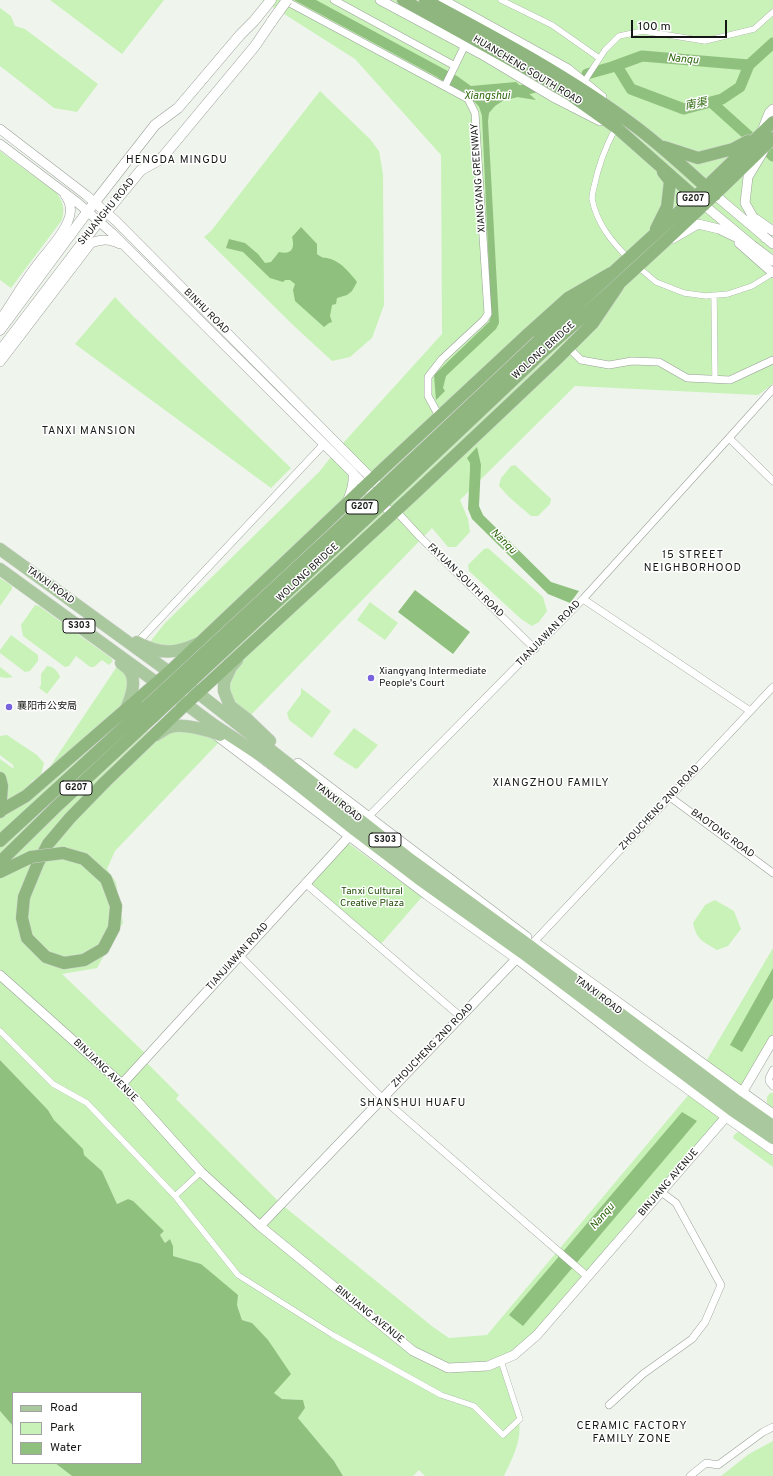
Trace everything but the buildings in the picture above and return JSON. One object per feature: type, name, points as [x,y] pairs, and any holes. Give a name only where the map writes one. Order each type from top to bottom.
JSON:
[{"type":"highway","name":"HUANCHENG SOUTH ROAD","points":[[403,0],[579,89],[632,124],[710,191]]},
{"type":"highway","name":"HUANCHENG SOUTH ROAD","points":[[425,0],[480,29],[536,68]]},
{"type":"highway","name":"HUANCHENG SOUTH ROAD","points":[[579,89],[619,132],[651,157],[700,201]]},
{"type":"highway","name":"G207","points":[[618,286],[660,246],[710,191],[769,139],[773,122]]},
{"type":"highway","points":[[658,146],[698,158],[769,139]]},
{"type":"highway","points":[[651,157],[670,181],[667,207],[653,235]]},
{"type":"highway","name":"G207","points":[[611,273],[653,235],[700,201]]},
{"type":"highway","points":[[0,811],[26,796],[157,683],[439,416],[568,298],[611,273]]},
{"type":"highway","name":"WOLONG BRIDGE","points":[[0,862],[56,806],[390,497],[611,273]]},
{"type":"highway","points":[[0,872],[31,856],[37,856],[44,855],[63,853],[84,859],[106,879],[116,906],[114,928],[103,949],[84,960],[64,964],[46,957],[26,938],[22,918],[24,897],[38,863],[42,856],[45,850],[48,844],[80,808],[186,704],[396,511],[593,323],[618,286]]},
{"type":"highway","name":"WOLONG BRIDGE","points":[[0,841],[370,500],[541,345],[618,286]]},
{"type":"highway","points":[[0,778],[2,786],[0,811]]},
{"type":"main road","name":"SHUANGHU ROAD","points":[[0,330],[88,211],[155,125],[178,108],[271,0]]},
{"type":"main road","name":"SHUANGHU ROAD","points":[[0,351],[99,221],[141,170],[161,158],[255,46],[288,0]]},
{"type":"main road","name":"TANXI ROAD","points":[[0,549],[88,614],[136,644],[169,672],[309,780],[359,826]]},
{"type":"main road","name":"TANXI ROAD","points":[[0,569],[214,725],[260,755],[359,826],[407,857],[526,950],[734,1105],[773,1138]]},
{"type":"main road","points":[[88,614],[104,617],[136,644],[158,651],[170,652],[186,649],[202,642]]},
{"type":"main road","points":[[78,626],[88,639],[129,670],[132,678],[132,687],[131,699],[126,709]]},
{"type":"main road","points":[[245,650],[231,668],[224,682],[224,691],[230,706],[298,763],[309,780]]},
{"type":"main road","points":[[153,736],[169,727],[179,725],[209,730],[260,755]]},
{"type":"main road","name":"TANXI ROAD","points":[[734,1105],[773,1126]]},
{"type":"street","name":"XIANGYANG GREENWAY","points":[[284,0],[468,99],[475,113],[488,314],[484,320],[442,359],[428,377],[428,396],[439,416]]},
{"type":"street","points":[[334,0],[454,67]]},
{"type":"street","points":[[380,0],[465,45],[619,132],[608,142],[598,169],[592,198],[599,222],[613,243],[656,282],[684,293],[714,296],[728,294],[752,286],[773,273],[731,235]]},
{"type":"street","points":[[443,0],[568,69],[579,89],[605,50],[619,36],[643,30],[705,41],[754,30],[773,12]]},
{"type":"street","points":[[501,0],[552,25],[599,58]]},
{"type":"street","points":[[445,86],[465,45]]},
{"type":"street","points":[[765,238],[746,203],[748,177],[769,139],[769,112],[773,109]]},
{"type":"street","name":"BINHU ROAD","points":[[0,129],[95,202],[396,511]]},
{"type":"street","name":"BINHU ROAD","points":[[0,144],[99,221],[324,444],[357,470]]},
{"type":"street","points":[[0,320],[69,220],[70,202],[62,191]]},
{"type":"street","name":"HUANCHENG SOUTH ROAD","points":[[710,191],[773,244]]},
{"type":"street","name":"HUANCHENG SOUTH ROAD","points":[[700,201],[773,261]]},
{"type":"street","points":[[753,217],[773,232]]},
{"type":"street","points":[[660,246],[698,224],[719,229],[752,245]]},
{"type":"street","points":[[0,362],[91,243],[101,239],[109,239],[125,246]]},
{"type":"street","points":[[714,296],[716,379]]},
{"type":"street","points":[[568,347],[580,360],[609,365],[632,361],[659,362],[687,378],[730,380],[773,360]]},
{"type":"street","name":"TIANJIAWAN ROAD","points":[[122,1084],[359,826],[583,599],[773,390]]},
{"type":"street","points":[[729,438],[773,480]]},
{"type":"street","points":[[136,644],[324,444]]},
{"type":"street","points":[[346,504],[357,470],[375,469],[389,463]]},
{"type":"street","name":"FAYUAN SOUTH ROAD","points":[[396,511],[421,538],[534,649]]},
{"type":"street","points":[[0,542],[104,617]]},
{"type":"street","points":[[0,575],[88,639]]},
{"type":"street","points":[[583,599],[750,711]]},
{"type":"street","name":"ZHOUCHENG 2ND ROAD","points":[[260,1226],[526,950],[773,687]]},
{"type":"street","points":[[209,730],[359,826]]},
{"type":"street","points":[[298,763],[427,895],[526,950],[641,1055],[734,1105],[773,1114]]},
{"type":"street","name":"BAOTONG ROAD","points":[[670,797],[773,873]]},
{"type":"street","points":[[306,883],[461,1017]]},
{"type":"street","points":[[240,956],[383,1098],[586,1276]]},
{"type":"street","name":"BINJIANG AVENUE","points":[[0,975],[122,1084],[201,1172],[260,1226],[413,1351],[448,1368],[488,1366],[514,1355],[537,1335],[734,1105],[773,1040]]},
{"type":"street","points":[[0,1031],[53,1084],[87,1103],[175,1196],[238,1275],[333,1335],[441,1395],[474,1406],[504,1435],[520,1419],[501,1361]]},
{"type":"street","points":[[773,1070],[769,1081],[773,1086]]},
{"type":"street","points":[[734,1105],[773,1150]]},
{"type":"street","points":[[175,1196],[201,1172]]},
{"type":"street","points":[[609,1405],[643,1374],[692,1339],[705,1322],[721,1285],[676,1203],[661,1192]]},
{"type":"street","points":[[690,1476],[706,1463],[718,1465],[763,1432],[773,1427]]},
{"type":"green space","points":[[50,0],[164,0],[122,54]]},
{"type":"green space","points":[[262,0],[773,0],[773,384],[758,395],[575,386],[460,500],[468,519],[470,532],[456,547],[448,547],[432,528],[247,719],[224,691],[231,667],[202,642],[186,649],[146,647],[165,623],[319,472],[335,452],[442,334],[441,155],[355,59]]},
{"type":"green space","points":[[0,8],[11,16],[15,26],[25,29],[98,84],[77,112],[54,108],[0,66]]},
{"type":"green space","points":[[320,91],[370,139],[379,151],[383,174],[384,305],[372,338],[350,357],[332,361],[293,325],[204,237],[211,231]]},
{"type":"green space","points":[[0,151],[56,192],[62,202],[63,209],[62,220],[11,288],[0,280]]},
{"type":"green space","points":[[115,297],[291,468],[271,488],[75,344]]},
{"type":"green space","points":[[515,465],[551,499],[550,504],[538,516],[531,516],[499,486],[501,478],[511,466]]},
{"type":"green space","points":[[488,548],[543,597],[547,611],[539,622],[532,626],[521,619],[469,571],[468,565],[484,549]]},
{"type":"green space","points":[[0,578],[12,586],[12,589],[0,606]]},
{"type":"green space","points":[[370,602],[398,623],[385,640],[357,620]]},
{"type":"green space","points":[[35,605],[39,606],[111,658],[113,661],[109,665],[102,660],[94,667],[90,667],[76,656],[69,666],[65,667],[23,636],[21,625]]},
{"type":"green space","points":[[11,635],[38,655],[38,661],[30,671],[25,672],[0,653],[0,650]]},
{"type":"green space","points":[[120,662],[129,670],[126,709],[153,736],[169,727],[222,739],[115,851],[107,869],[116,882],[123,923],[97,968],[62,974],[148,1056],[144,1060],[179,1095],[176,1099],[281,1204],[433,1327],[449,1338],[487,1335],[691,1092],[726,1117],[537,1335],[501,1361],[517,1409],[520,1428],[517,1446],[504,1476],[425,1476],[419,1470],[413,1476],[343,1476],[334,1461],[298,1418],[305,1408],[303,1400],[282,1399],[273,1393],[252,1323],[242,1320],[237,1305],[201,1264],[173,1256],[173,1246],[170,1239],[165,1243],[160,1235],[164,1231],[128,1199],[117,1204],[102,1171],[84,1155],[54,1120],[48,1110],[0,1060],[0,759],[14,769],[13,765],[0,755],[0,736],[7,735],[37,755],[44,763],[41,775],[31,782],[37,786]]},
{"type":"green space","points":[[47,666],[55,669],[60,677],[47,694],[39,688],[41,685],[41,674]]},
{"type":"green space","points":[[0,667],[13,677],[0,677]]},
{"type":"green space","points":[[301,688],[331,711],[312,738],[289,720],[287,713],[301,694]]},
{"type":"green space","points":[[354,728],[378,745],[356,769],[333,754]]},
{"type":"green space","name":"Tanxi Cultural Creative Plaza","points":[[348,843],[422,897],[380,945],[311,885]]},
{"type":"green space","points":[[715,900],[734,911],[741,929],[728,946],[717,950],[701,940],[696,934],[693,923],[705,905]]},
{"type":"green space","points":[[773,948],[773,1040],[742,1092],[704,1065]]},
{"type":"green space","points":[[770,1093],[773,1093],[773,1108],[767,1103],[767,1097]]},
{"type":"green space","points":[[738,1132],[744,1134],[773,1156],[773,1167],[733,1138]]},
{"type":"green space","points":[[0,1411],[12,1425],[12,1464],[56,1464],[72,1476],[0,1476]]},
{"type":"green space","points":[[773,1441],[773,1476],[721,1476],[749,1454]]},
{"type":"water","name":"Xiangshui","points":[[294,0],[316,0],[457,76],[471,86],[516,82],[536,100],[517,97],[504,100],[495,106],[489,113],[488,121],[499,323],[496,329],[446,376],[443,388],[445,391],[436,400],[434,375],[489,322],[491,316],[482,116],[480,109],[476,103],[460,91],[437,77]]},
{"type":"water","points":[[301,227],[317,244],[317,254],[339,263],[357,282],[352,291],[347,295],[337,298],[336,304],[332,305],[330,316],[332,322],[324,327],[295,301],[293,290],[295,284],[290,280],[285,280],[283,282],[270,278],[243,252],[226,248],[229,239],[245,243],[258,254],[265,263],[271,262],[279,252],[283,253],[292,250],[292,237]]},
{"type":"water","points":[[477,447],[481,465],[479,506],[483,515],[551,582],[579,591],[570,603],[548,594],[472,519],[468,509],[470,463],[467,458]]},
{"type":"water","points":[[415,590],[470,632],[453,654],[398,612]]},
{"type":"water","points":[[773,968],[773,998],[742,1052],[730,1045]]},
{"type":"water","points":[[0,1060],[48,1110],[54,1120],[83,1149],[84,1155],[102,1171],[117,1204],[128,1199],[133,1201],[164,1231],[160,1235],[165,1243],[170,1239],[173,1246],[173,1256],[201,1264],[238,1295],[237,1305],[242,1320],[252,1323],[268,1340],[291,1374],[274,1393],[282,1399],[303,1400],[305,1408],[298,1418],[334,1461],[343,1476],[72,1476],[56,1464],[142,1464],[142,1392],[12,1392],[12,1425],[0,1411]]},
{"type":"water","name":"Nanqu","points":[[682,1112],[697,1121],[523,1326],[509,1315]]},
{"type":"waterway","name":"Nanqu","points":[[587,74],[642,56],[749,65],[773,43]]},
{"type":"waterway","name":"南渠","points":[[617,66],[631,89],[684,109],[722,99],[740,87],[749,65]]},
{"type":"waterway","name":"Xiangshui","points":[[511,93],[544,85]]},
{"type":"waterway","points":[[711,102],[751,138]]},
{"type":"waterway","points":[[768,151],[773,156]]},
{"type":"place","name":"Xiangyang Intermediate People's Court","points":[[371,678]]},
{"type":"place","name":"襄阳市公安局","points":[[9,707]]},
{"type":"district","name":"HENGDA MINGDU","points":[[177,161]]},
{"type":"district","name":"TANXI MANSION","points":[[89,432]]},
{"type":"district","name":"15 STREET NEIGHBORHOOD","points":[[693,562]]},
{"type":"district","name":"XIANGZHOU FAMILY","points":[[551,784]]},
{"type":"district","name":"SHANSHUI HUAFU","points":[[413,1104]]},
{"type":"district","name":"CERAMIC FACTORY FAMILY ZONE","points":[[632,1433]]}]
